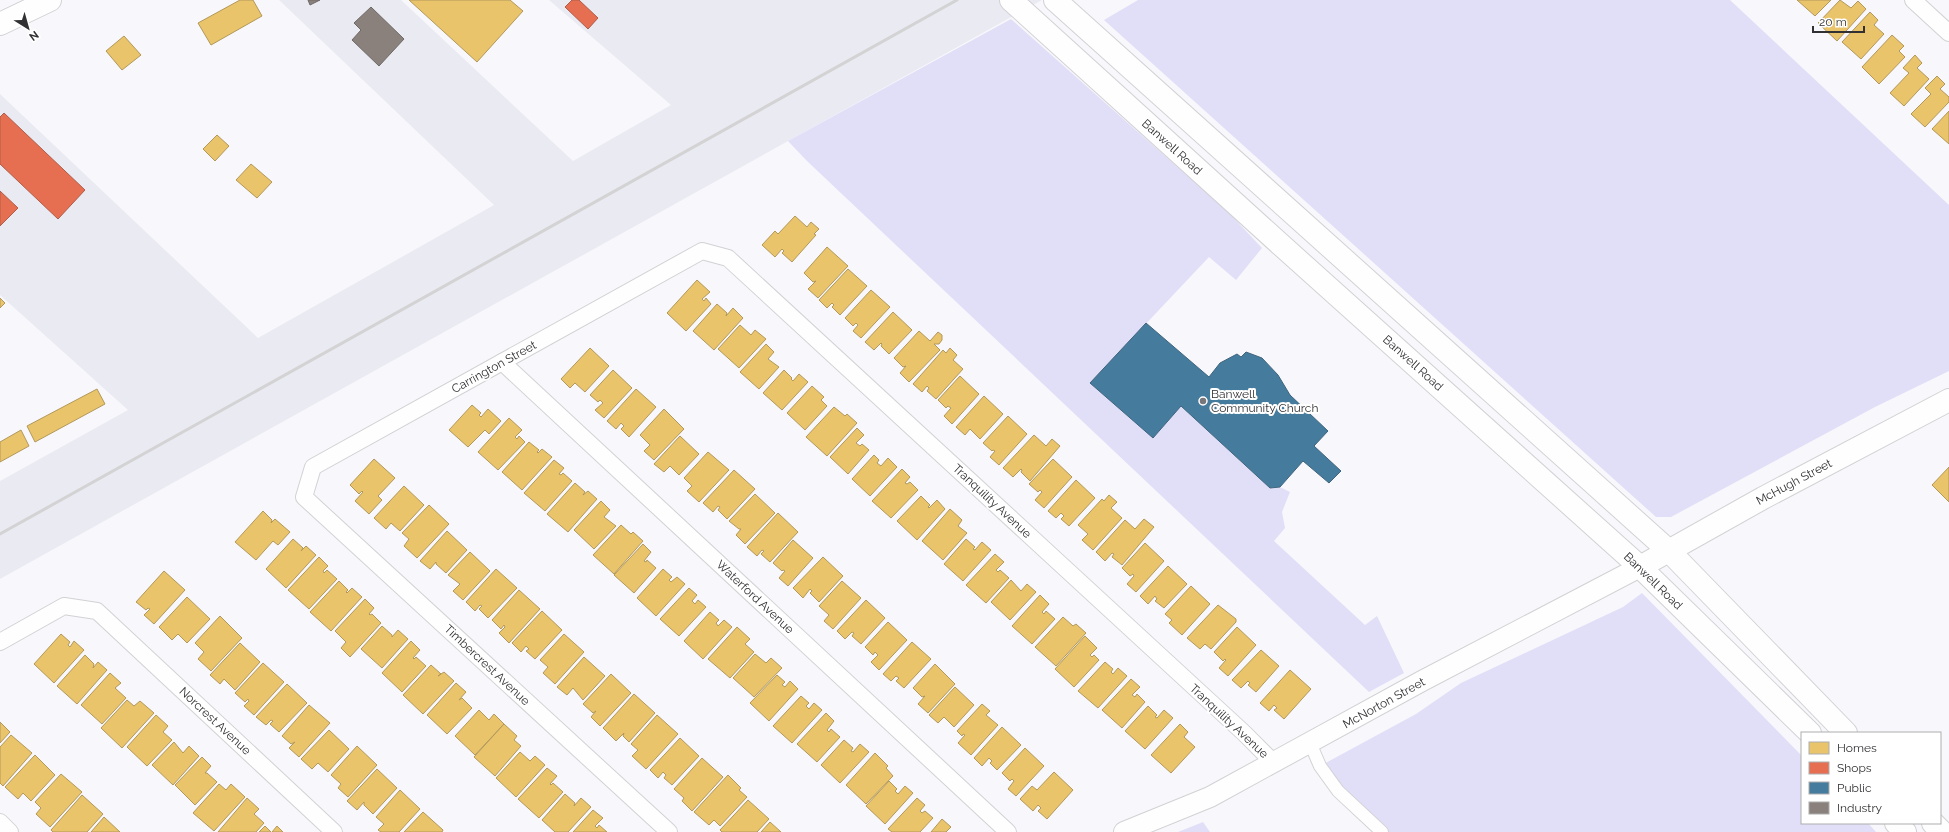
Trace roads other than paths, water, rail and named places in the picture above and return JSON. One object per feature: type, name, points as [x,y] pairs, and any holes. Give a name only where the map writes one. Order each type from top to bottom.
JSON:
[{"type":"main road","points":[[0,24],[50,0]]},
{"type":"main road","name":"Banwell Road","points":[[1011,0],[1274,239],[1640,567],[1809,732]]},
{"type":"main road","points":[[1055,0],[1669,551],[1845,732]]},
{"type":"main road","name":"McHugh Street","points":[[1640,567],[1763,498],[1949,400]]},
{"type":"main road","points":[[1897,824],[1905,832]]},
{"type":"main road","points":[[1934,824],[1942,832]]},
{"type":"street","points":[[1913,0],[1949,34]]},
{"type":"street","name":"Carrington Street","points":[[304,497],[313,467],[702,251]]},
{"type":"street","name":"Tranquility Avenue","points":[[702,251],[728,258],[1244,733],[1273,762]]},
{"type":"street","name":"Waterford Avenue","points":[[502,362],[1008,832]]},
{"type":"street","name":"Timbercrest Avenue","points":[[304,497],[669,832]]},
{"type":"street","name":"McNorton Street","points":[[1124,832],[1210,797],[1422,681],[1640,567]]},
{"type":"street","name":"Norcrest Avenue","points":[[0,642],[64,606],[97,611],[334,832]]},
{"type":"street","points":[[1310,743],[1320,766],[1338,791],[1382,832]]},
{"type":"street","points":[[0,822],[10,832]]},
{"type":"railway","points":[[0,534],[957,0]]},
{"type":"place","name":"Banwell Community Church","points":[[1203,401]]}]
